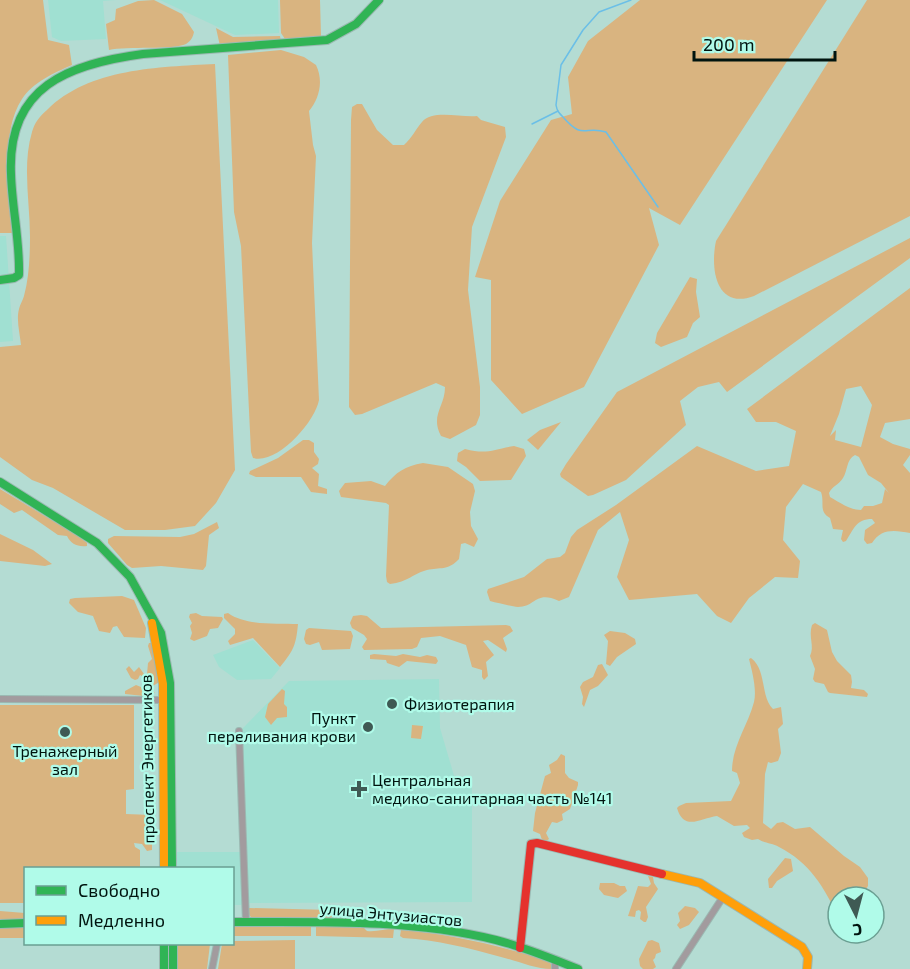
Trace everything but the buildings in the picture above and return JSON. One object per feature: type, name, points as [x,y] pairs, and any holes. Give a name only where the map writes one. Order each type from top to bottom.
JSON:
[{"type":"street","points":[[0,280],[18,278],[20,270],[11,158],[15,133],[31,100],[46,85],[73,69],[118,56],[327,40],[339,36],[360,21],[379,0]]},
{"type":"street","name":"проспект Энергетиков","points":[[0,482],[98,543],[130,577],[161,633],[167,658],[168,806],[172,867]]},
{"type":"street","name":"проспект Энергетиков","points":[[167,684],[163,700],[167,746]]},
{"type":"street","points":[[0,699],[163,700]]},
{"type":"street","points":[[239,731],[246,922]]},
{"type":"street","name":"проспект Энергетиков","points":[[164,867],[168,806]]},
{"type":"street","points":[[520,948],[529,850],[533,843],[691,880],[723,897],[802,947],[808,957],[807,969]]},
{"type":"street","points":[[676,969],[723,897]]},
{"type":"street","name":"улица Энтузиастов","points":[[234,922],[314,922],[448,931],[520,948],[555,964],[578,969]]},
{"type":"street","points":[[0,924],[24,923]]},
{"type":"street","points":[[164,945],[164,969]]},
{"type":"street","points":[[173,945],[173,969]]},
{"type":"street","points":[[212,969],[217,945]]},
{"type":"shaded area","points":[[0,0],[43,0],[48,40],[69,45],[72,65],[44,79],[32,88],[22,99],[15,113],[8,146],[12,233],[0,233]]},
{"type":"shaded area","points":[[48,0],[116,0],[103,1],[106,39],[61,41],[52,37]]},
{"type":"shaded area","points":[[154,0],[182,14],[194,32],[190,40],[180,46],[109,50],[106,24],[115,20],[116,9],[138,1]]},
{"type":"shaded area","points":[[160,0],[278,0],[279,33],[235,35]]},
{"type":"shaded area","points":[[280,0],[320,0],[321,36],[287,42],[281,33]]},
{"type":"shaded area","points":[[640,0],[827,0],[680,225],[649,208],[659,245],[584,387],[522,414],[491,380],[491,280],[475,277],[500,201],[551,120],[572,114],[568,77],[588,41]]},
{"type":"shaded area","points":[[867,0],[910,0],[910,216],[754,296],[741,299],[731,297],[724,292],[715,274],[716,241]]},
{"type":"shaded area","points":[[216,28],[233,37],[280,36],[281,41],[220,46]]},
{"type":"shaded area","points":[[281,50],[304,57],[316,65],[320,77],[318,95],[309,111],[316,156],[312,243],[319,400],[310,419],[294,440],[273,455],[253,458],[241,246],[234,212],[228,55]]},
{"type":"shaded area","points":[[215,64],[235,470],[216,503],[195,526],[165,530],[125,530],[53,488],[32,480],[0,457],[0,347],[21,345],[18,313],[24,298],[29,267],[27,158],[29,145],[34,125],[42,115],[64,96],[83,86],[126,72]]},
{"type":"shaded area","points":[[362,104],[377,130],[393,145],[404,145],[422,122],[433,116],[477,116],[481,120],[505,127],[506,137],[472,227],[468,290],[480,387],[480,415],[476,425],[450,439],[441,436],[438,429],[437,417],[445,387],[436,383],[362,414],[355,415],[349,407],[351,120],[352,107]]},
{"type":"shaded area","points":[[0,236],[6,236],[13,341],[0,342]]},
{"type":"shaded area","points":[[910,238],[910,258],[727,392],[719,382],[698,387],[680,401],[686,425],[626,480],[588,496],[561,477],[560,474],[566,464],[617,392]]},
{"type":"shaded area","points":[[690,277],[697,279],[696,292],[700,317],[693,323],[687,337],[661,347],[655,343],[657,333]]},
{"type":"shaded area","points":[[910,288],[910,419],[885,423],[880,437],[910,449],[910,455],[903,465],[910,473],[910,533],[884,532],[872,543],[867,544],[864,540],[865,530],[875,523],[872,519],[867,519],[856,526],[843,542],[841,539],[843,530],[833,529],[830,518],[824,513],[821,492],[803,484],[786,507],[783,540],[800,561],[798,578],[775,577],[749,598],[731,623],[717,616],[697,594],[629,600],[617,577],[629,540],[620,512],[598,530],[569,597],[559,601],[545,597],[529,605],[518,607],[490,601],[488,589],[524,577],[547,559],[560,557],[565,553],[571,537],[577,530],[616,505],[697,446],[756,471],[789,466],[796,431],[776,422],[756,422],[747,409]],"holes":[[[861,386],[872,405],[861,447],[835,440],[836,430],[830,436],[846,389]],[[855,455],[859,457],[868,475],[881,483],[889,493],[885,489],[882,503],[864,506],[861,510],[841,503],[830,497],[829,493],[843,478],[849,462]]]},
{"type":"shaded area","points":[[561,422],[538,450],[527,440],[540,430]]},
{"type":"shaded area","points":[[303,440],[314,443],[314,452],[319,459],[318,464],[312,468],[319,474],[318,486],[327,489],[327,494],[311,492],[301,477],[256,477],[249,474],[250,471],[278,458]]},
{"type":"shaded area","points":[[514,446],[524,449],[526,456],[511,480],[480,481],[457,461],[458,453],[465,449],[485,451]]},
{"type":"shaded area","points":[[423,463],[448,467],[473,484],[475,491],[470,512],[471,526],[478,539],[474,547],[465,543],[461,544],[459,559],[451,565],[422,571],[390,584],[386,576],[389,505],[341,497],[339,491],[345,483],[371,481],[385,486],[401,470]]},
{"type":"shaded area","points":[[0,489],[78,536],[87,543],[87,546],[80,546],[70,541],[67,536],[58,535],[22,510],[14,513],[0,504]]},
{"type":"shaded area","points":[[217,522],[219,528],[209,535],[206,566],[203,570],[161,566],[132,568],[108,543],[108,539],[114,536],[180,537],[194,534]]},
{"type":"shaded area","points":[[0,534],[33,550],[52,564],[45,566],[0,561]]},
{"type":"shaded area","points":[[122,596],[134,600],[146,628],[145,638],[124,637],[117,626],[113,627],[110,633],[99,631],[93,616],[78,612],[69,603],[70,599],[75,598]]},
{"type":"shaded area","points":[[196,613],[223,619],[218,628],[210,629],[207,636],[194,641],[190,639],[192,623],[189,617],[190,614]]},
{"type":"shaded area","points":[[228,613],[252,622],[298,624],[294,647],[280,667],[253,638],[230,645],[228,641],[235,634],[235,629],[224,618],[224,614]]},
{"type":"shaded area","points":[[353,616],[367,616],[381,628],[506,625],[510,626],[513,631],[503,638],[506,652],[488,640],[483,641],[494,655],[486,662],[488,676],[484,680],[482,670],[472,667],[466,645],[440,636],[421,638],[417,647],[412,649],[364,650],[362,647],[367,639],[352,628],[350,623]]},
{"type":"shaded area","points":[[815,623],[827,630],[832,652],[837,661],[851,675],[851,688],[864,690],[868,694],[867,697],[830,693],[824,684],[815,682],[813,679],[815,669],[810,656],[811,629]]},
{"type":"shaded area","points":[[309,628],[351,631],[353,636],[350,649],[322,650],[319,642],[306,644],[304,639],[306,630]]},
{"type":"shaded area","points":[[610,631],[625,633],[635,639],[636,644],[617,657],[610,666],[606,664],[608,641],[604,635]]},
{"type":"shaded area","points":[[253,640],[280,668],[271,679],[237,680],[219,667],[213,655]]},
{"type":"shaded area","points":[[149,643],[152,643],[155,652],[159,682],[150,688],[145,684],[146,678],[140,675],[135,680],[131,678],[126,669],[129,666],[134,672],[139,667],[144,674],[147,674],[148,663],[152,659]]},
{"type":"shaded area","points":[[403,654],[420,657],[427,655],[436,657],[438,661],[436,664],[407,661],[399,667],[387,663],[386,660],[370,659],[370,655],[396,656]]},
{"type":"shaded area","points":[[751,658],[756,663],[759,669],[769,704],[773,709],[781,707],[783,724],[778,729],[781,753],[778,761],[768,762],[765,774],[763,823],[771,829],[777,823],[783,822],[795,829],[810,827],[860,867],[868,878],[868,885],[826,885],[826,893],[807,868],[790,853],[758,839],[752,840],[744,837],[742,833],[750,828],[747,825],[734,826],[717,816],[689,822],[680,815],[677,808],[686,803],[731,801],[740,783],[737,773],[732,771],[737,744],[755,697],[749,659]]},
{"type":"shaded area","points":[[602,664],[608,675],[598,686],[590,690],[584,707],[580,687],[583,682],[593,677],[598,665]]},
{"type":"shaded area","name":"Центральная медико-санитарная часть №141","points":[[439,679],[440,728],[455,779],[472,779],[472,902],[249,903],[243,728],[289,681]]},
{"type":"shaded area","points":[[136,685],[141,687],[144,693],[153,691],[155,693],[144,696],[125,694],[125,691]]},
{"type":"shaded area","points":[[282,689],[285,691],[284,704],[287,707],[287,717],[277,718],[271,725],[265,717],[268,704]]},
{"type":"shaded area","points":[[0,705],[134,705],[134,789],[126,790],[126,814],[152,815],[152,850],[147,851],[142,844],[134,843],[135,847],[140,850],[140,867],[24,867],[24,903],[0,903]]},
{"type":"shaded area","points":[[412,725],[423,726],[421,739],[411,738]]},
{"type":"shaded area","points":[[561,754],[565,756],[565,773],[569,778],[578,782],[578,785],[570,809],[562,814],[563,820],[557,823],[552,822],[546,833],[549,839],[543,843],[540,834],[533,831],[535,813],[545,776],[551,773],[549,765]]},
{"type":"shaded area","points":[[177,852],[241,852],[243,905],[234,905],[234,867],[177,867]]},
{"type":"shaded area","points":[[785,858],[791,859],[793,871],[769,888],[768,879]]},
{"type":"shaded area","points":[[648,876],[653,877],[658,889],[646,907],[648,917],[644,922],[640,919],[639,910],[636,911],[635,917],[628,916],[638,886],[648,887],[651,884]]},
{"type":"shaded area","points":[[600,883],[625,886],[627,891],[618,898],[604,895],[599,889]]},
{"type":"shaded area","points":[[685,906],[695,908],[699,912],[689,925],[680,929],[677,925],[680,921],[678,913]]},
{"type":"shaded area","points":[[249,908],[332,910],[332,917],[329,919],[252,918],[249,915]]},
{"type":"shaded area","points":[[0,911],[24,913],[24,920],[0,920]]},
{"type":"shaded area","points":[[316,925],[364,928],[367,931],[394,929],[393,938],[316,936]]},
{"type":"shaded area","points":[[234,926],[311,926],[311,936],[234,936]]},
{"type":"shaded area","points":[[0,927],[24,927],[24,938],[0,938]]},
{"type":"shaded area","points":[[401,930],[475,941],[511,950],[547,960],[552,969],[453,945],[403,938],[400,936]]},
{"type":"shaded area","points":[[295,940],[295,969],[218,969],[222,945],[234,945],[234,941]]},
{"type":"shaded area","points":[[648,941],[659,943],[661,952],[656,954],[653,960],[656,967],[643,969],[639,959]]},
{"type":"shaded area","points":[[175,945],[210,945],[207,969],[175,969]]},
{"type":"waterway","points":[[631,0],[599,12],[583,30],[561,65],[556,105],[559,113],[575,128],[584,131],[606,132],[658,207]]},
{"type":"waterway","points":[[532,124],[558,111]]},
{"type":"traffic: fast","points":[[0,280],[19,275],[11,174],[12,144],[20,120],[31,100],[48,85],[68,73],[116,58],[327,40],[356,24],[379,0]]},
{"type":"traffic: fast","points":[[0,482],[97,543],[130,577],[161,633],[170,683],[172,867]]},
{"type":"traffic: fast","points":[[234,922],[365,923],[431,928],[496,940],[578,969]]},
{"type":"traffic: fast","points":[[0,924],[24,923]]},
{"type":"traffic: fast","points":[[164,945],[164,969]]},
{"type":"traffic: fast","points":[[173,945],[173,969]]},
{"type":"traffic: slow","points":[[152,623],[163,684],[164,867]]},
{"type":"traffic: slow","points":[[662,874],[700,883],[802,947],[808,957],[807,969]]},
{"type":"traffic: jam","points":[[520,948],[531,844],[537,843],[662,874]]},
{"type":"place","name":"Физиотерапия","points":[[392,704]]},
{"type":"place","name":"Пункт переливания крови","points":[[368,727]]},
{"type":"place","name":"Тренажерный зал","points":[[65,732]]},
{"type":"place","name":"Центральная медико-санитарная часть №141","points":[[359,789]]}]
